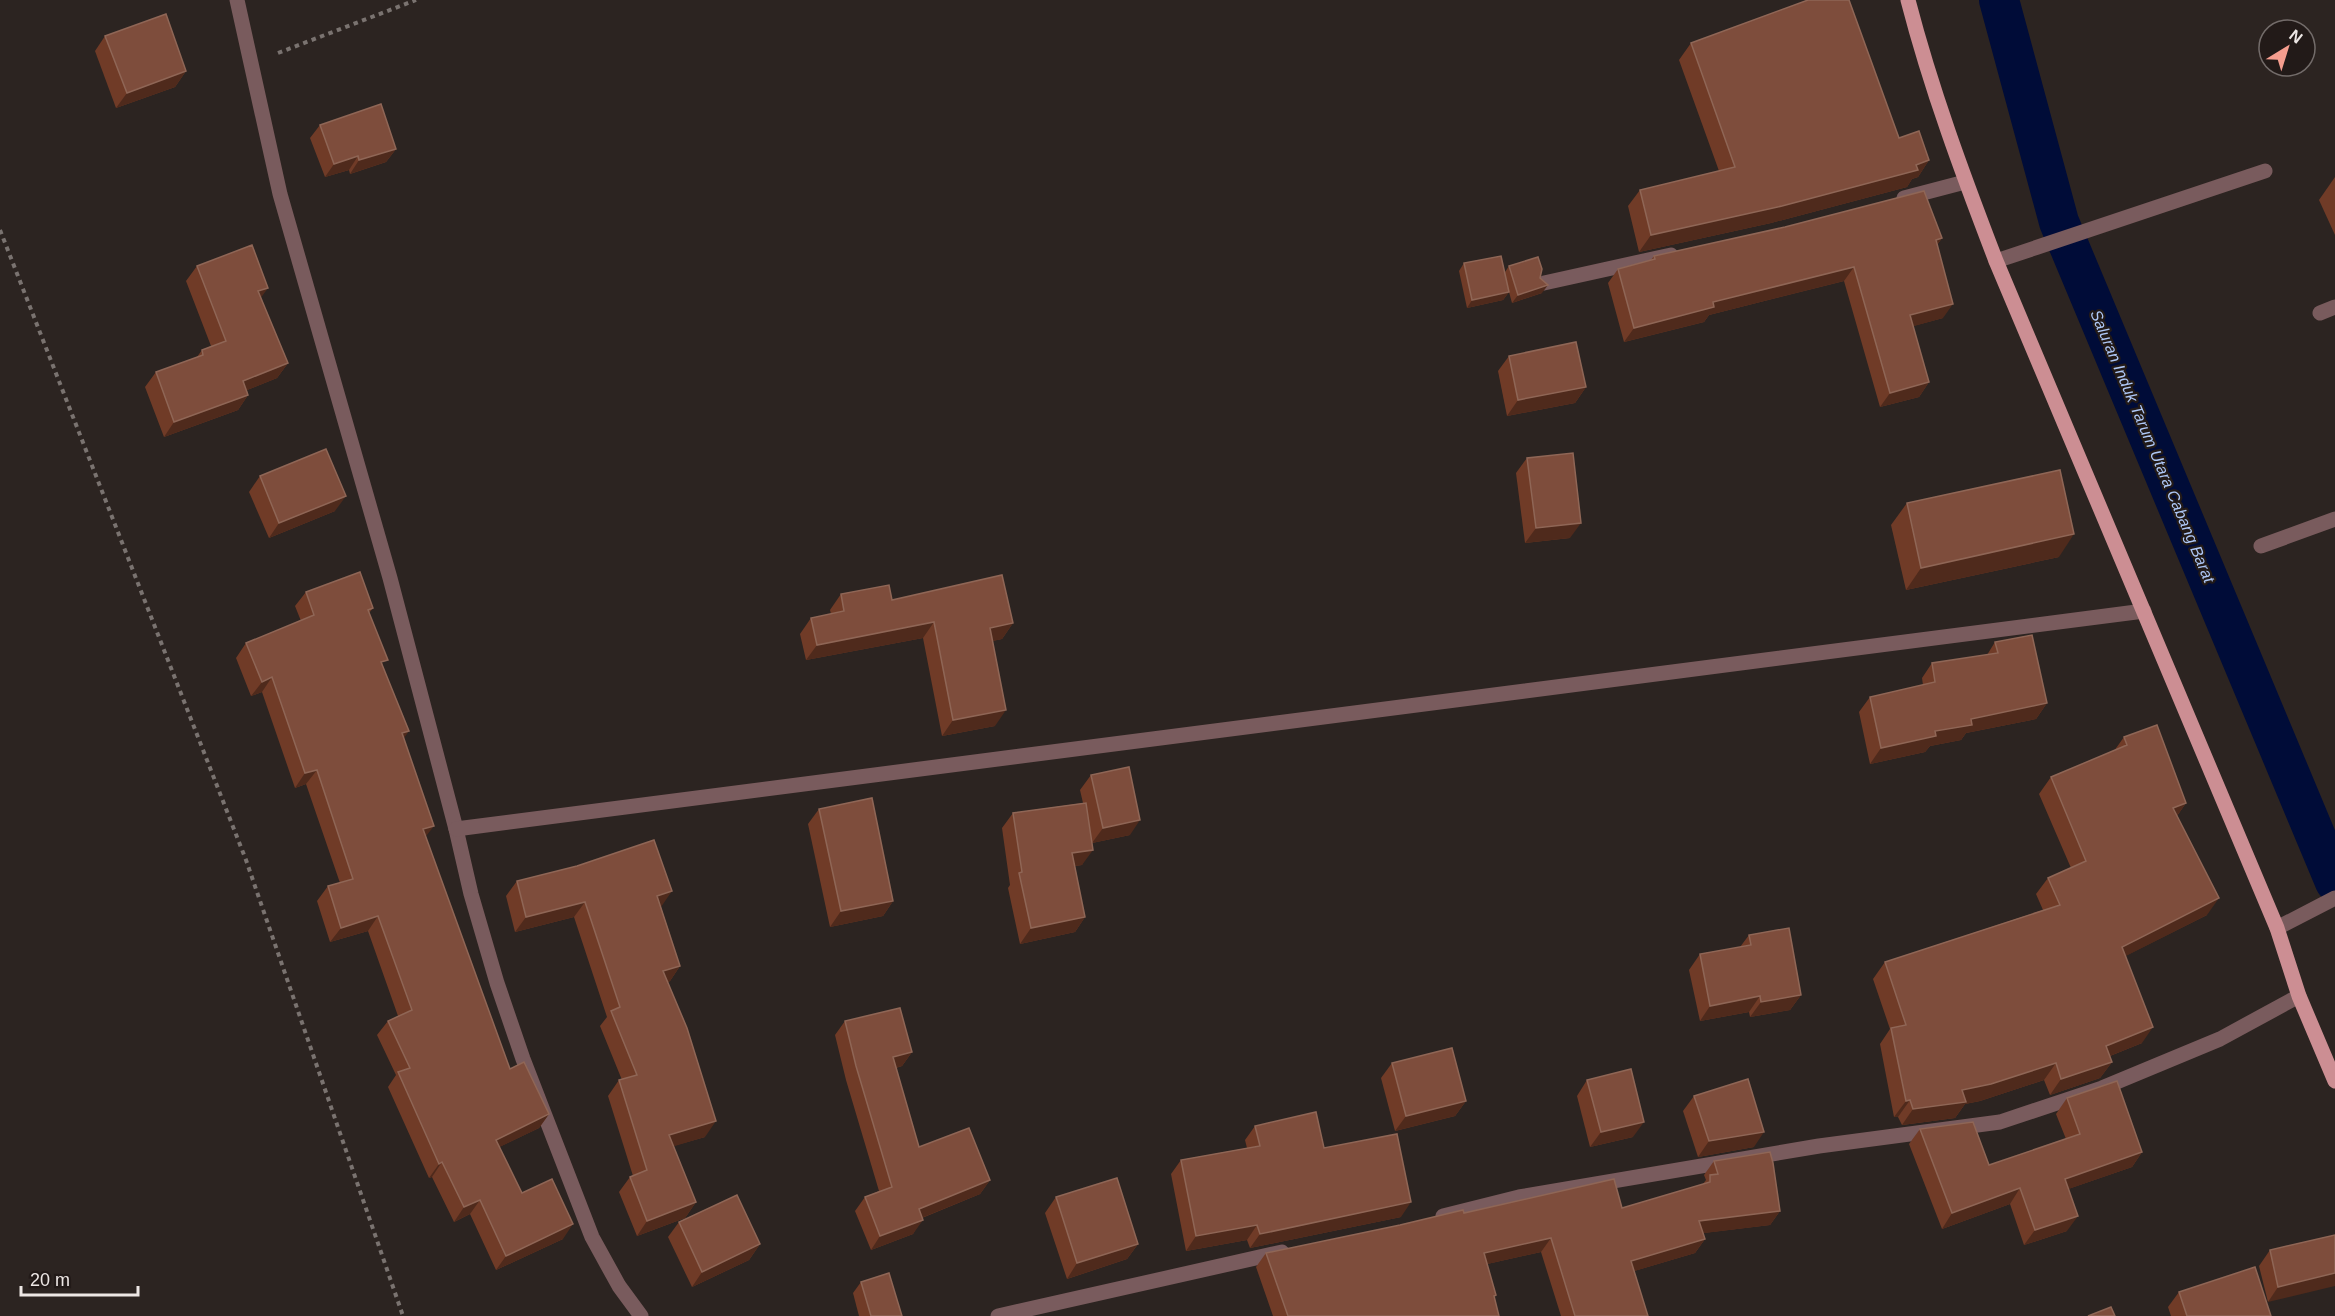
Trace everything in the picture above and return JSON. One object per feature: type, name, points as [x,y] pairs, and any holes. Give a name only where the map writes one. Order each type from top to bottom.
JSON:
[{"type":"main road","points":[[1908,0],[1923,61],[1965,182],[1996,261],[2277,928],[2299,996],[2335,1082]]},
{"type":"street","points":[[237,0],[280,194],[390,578],[471,894],[497,983],[523,1059],[592,1237],[619,1286],[641,1316]]},
{"type":"street","points":[[1996,261],[2265,171]]},
{"type":"street","points":[[1886,203],[1965,182]]},
{"type":"street","points":[[1544,283],[1685,252]]},
{"type":"street","points":[[2320,313],[2335,307]]},
{"type":"street","points":[[2261,546],[2335,519]]},
{"type":"street","points":[[456,829],[2144,611]]},
{"type":"street","points":[[2277,928],[2335,898]]},
{"type":"street","points":[[1431,1219],[1519,1197],[1820,1146],[2000,1122],[2102,1088],[2178,1057],[2220,1039],[2299,996]]},
{"type":"street","points":[[998,1316],[1086,1294],[1299,1248]]},
{"type":"path","points":[[252,63],[416,0]]},
{"type":"path","points":[[0,230],[246,860],[403,1316]]},
{"type":"building","points":[[1808,0],[1849,0],[1899,138],[1919,131],[1929,160],[1916,165],[1918,170],[1782,206],[1651,235],[1640,190],[1735,167],[1691,43]]},
{"type":"building","points":[[166,14],[186,71],[127,93],[105,36]]},
{"type":"building","points":[[381,104],[396,149],[359,160],[358,156],[334,164],[320,125]]},
{"type":"building","points":[[1924,191],[1942,238],[1936,240],[1953,304],[1910,315],[1929,382],[1890,393],[1854,267],[1713,302],[1714,307],[1634,328],[1618,269],[1655,259],[1654,256],[1785,227]]},
{"type":"building","points":[[252,245],[268,288],[258,291],[288,363],[243,381],[248,395],[174,422],[156,372],[203,355],[202,350],[226,341],[197,266]]},
{"type":"building","points":[[1501,256],[1509,292],[1472,300],[1464,263]]},
{"type":"building","points":[[1538,257],[1542,269],[1540,278],[1548,285],[1518,295],[1509,266]]},
{"type":"building","points":[[1576,342],[1586,387],[1518,400],[1509,356]]},
{"type":"building","points":[[326,449],[346,496],[279,523],[260,476]]},
{"type":"building","points":[[1573,453],[1581,523],[1536,528],[1527,458]]},
{"type":"building","points":[[2060,470],[2074,534],[1921,568],[1907,503]]},
{"type":"building","points":[[360,572],[373,608],[368,610],[388,660],[381,662],[409,731],[402,733],[434,826],[423,829],[510,1069],[524,1062],[549,1114],[496,1140],[522,1193],[552,1179],[573,1224],[506,1256],[480,1200],[464,1207],[442,1162],[439,1164],[398,1072],[410,1068],[388,1021],[412,1010],[378,916],[341,928],[328,886],[353,879],[317,770],[305,773],[272,677],[262,682],[246,643],[314,615],[306,592]]},
{"type":"building","points":[[1002,575],[1013,623],[990,628],[1006,710],[953,720],[934,622],[817,645],[811,618],[844,611],[841,594],[889,585],[892,600]]},
{"type":"building","points":[[2032,635],[2047,703],[1971,719],[1972,725],[1935,731],[1936,736],[1881,748],[1870,697],[1935,682],[1932,663],[1998,653],[1995,642]]},
{"type":"building","points":[[2157,725],[2186,803],[2173,808],[2219,898],[2122,947],[2153,1027],[2106,1046],[2112,1062],[2061,1079],[2056,1063],[1991,1084],[1962,1090],[1966,1102],[1913,1109],[1910,1100],[1906,1101],[1891,1028],[1906,1025],[1885,962],[2060,905],[2048,878],[2086,861],[2051,777],[2127,745],[2124,737]]},
{"type":"building","points":[[1129,767],[1140,820],[1103,828],[1091,775]]},
{"type":"building","points":[[872,798],[893,901],[841,911],[819,809]]},
{"type":"building","points":[[1086,803],[1093,850],[1072,853],[1085,917],[1031,928],[1019,873],[1022,872],[1013,813]]},
{"type":"building","points":[[654,840],[672,891],[657,896],[680,966],[663,971],[687,1028],[716,1121],[669,1135],[696,1202],[647,1221],[630,1177],[647,1170],[619,1080],[637,1075],[611,1011],[620,1007],[585,902],[526,917],[517,881],[577,866]]},
{"type":"building","points":[[1789,928],[1801,995],[1761,1002],[1760,996],[1710,1006],[1700,954],[1751,945],[1749,935]]},
{"type":"building","points":[[900,1008],[912,1052],[893,1057],[919,1147],[969,1128],[990,1180],[919,1209],[923,1220],[880,1236],[865,1197],[892,1187],[845,1021]]},
{"type":"building","points":[[1452,1048],[1466,1101],[1406,1116],[1392,1063]]},
{"type":"building","points":[[1631,1069],[1644,1122],[1601,1132],[1587,1080]]},
{"type":"building","points":[[1748,1079],[1764,1132],[1709,1141],[1694,1096]]},
{"type":"building","points":[[2117,1081],[2142,1152],[2065,1179],[2078,1216],[2035,1230],[2020,1188],[1952,1213],[1920,1129],[1973,1122],[1989,1165],[2080,1134],[2067,1098]]},
{"type":"building","points":[[1316,1112],[1324,1148],[1397,1134],[1411,1202],[1260,1234],[1257,1225],[1196,1236],[1181,1160],[1260,1146],[1255,1126]]},
{"type":"building","points":[[1770,1152],[1780,1211],[1699,1221],[1705,1239],[1631,1261],[1648,1316],[1575,1316],[1551,1238],[1484,1253],[1496,1295],[1494,1296],[1499,1316],[1288,1316],[1266,1253],[1463,1210],[1464,1213],[1614,1179],[1622,1208],[1710,1182],[1710,1175],[1718,1174],[1714,1161]]},
{"type":"building","points":[[1117,1178],[1138,1244],[1077,1263],[1056,1197]]},
{"type":"building","points":[[737,1195],[760,1244],[702,1272],[679,1222]]},
{"type":"building","points":[[2335,1235],[2335,1273],[2278,1287],[2270,1250]]},
{"type":"building","points":[[2255,1267],[2271,1316],[2187,1316],[2179,1292]]},
{"type":"building","points":[[889,1273],[902,1316],[871,1316],[861,1282]]},
{"type":"building","points":[[2111,1307],[2115,1316],[2088,1316]]},
{"type":"waterway","name":"Saluran Induk Tarum Utara Cabang Barat","points":[[1999,0],[2059,222],[2335,882]]}]
